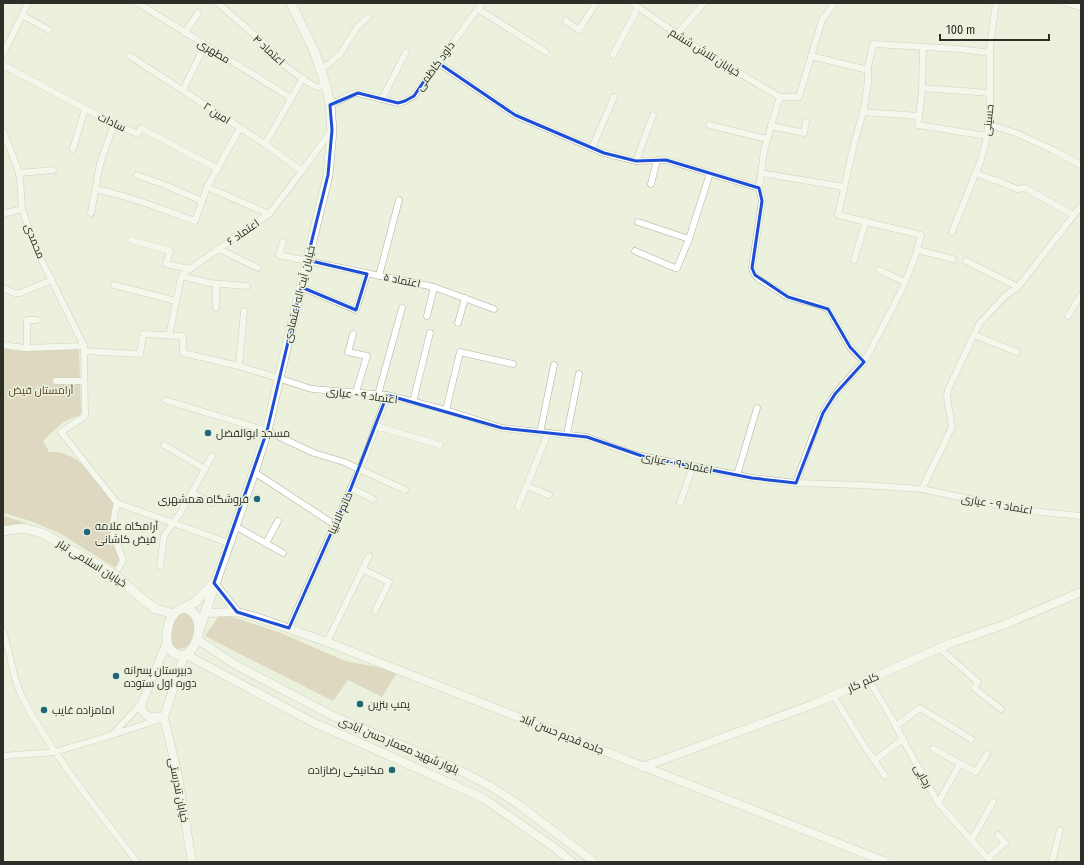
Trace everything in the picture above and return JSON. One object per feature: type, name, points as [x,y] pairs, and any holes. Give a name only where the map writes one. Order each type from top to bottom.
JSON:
[{"type":"main road","name":"خیابان آیت اله اعتمادی","points":[[198,634],[214,583],[268,431],[279,378],[328,175],[332,130],[330,105],[326,86],[315,53],[290,3]]},
{"type":"main road","name":"خیابان اسلامی تبار","points":[[3,531],[22,528],[42,533],[115,575],[156,609],[174,614]]},
{"type":"main road","points":[[184,608],[188,608],[194,613],[198,620],[198,634],[193,648],[185,655],[173,652],[168,647],[167,642],[169,625],[174,614],[179,609],[195,602],[214,583]]},
{"type":"street","points":[[3,54],[28,3]]},
{"type":"street","name":"مطهری","points":[[138,3],[146,5],[185,33],[291,98]]},
{"type":"street","name":"اعتماد ۴","points":[[218,3],[267,46],[266,50],[272,55],[316,87],[326,86]]},
{"type":"street","name":"داود کاظمی","points":[[330,105],[352,94],[358,93],[398,103],[414,96],[437,62],[482,3]]},
{"type":"street","points":[[566,21],[579,30],[596,3]]},
{"type":"street","name":"خیابان تلاش ششم","points":[[632,3],[676,35],[780,97]]},
{"type":"street","points":[[676,35],[704,3]]},
{"type":"street","points":[[834,3],[822,20],[799,97],[780,97],[771,126],[761,173],[760,188],[762,201],[752,268],[753,272],[759,279],[788,297],[816,304],[828,309],[850,347],[864,362]]},
{"type":"street","name":"حسینی","points":[[952,232],[981,160],[987,136],[990,93],[991,37],[996,3]]},
{"type":"street","points":[[1066,3],[1081,7]]},
{"type":"street","points":[[613,55],[638,7]]},
{"type":"street","points":[[478,9],[546,52]]},
{"type":"street","points":[[185,33],[198,13]]},
{"type":"street","points":[[22,15],[49,30]]},
{"type":"street","points":[[321,69],[341,53],[357,27],[368,17]]},
{"type":"street","points":[[796,483],[823,413],[835,394],[864,362],[905,282],[921,235],[838,215],[863,112],[873,44],[960,49],[990,54]]},
{"type":"street","points":[[183,90],[205,45]]},
{"type":"street","points":[[923,47],[922,88],[918,125],[987,136]]},
{"type":"street","points":[[382,99],[406,52]]},
{"type":"street","name":"امین ۲","points":[[130,56],[266,144],[302,171]]},
{"type":"street","points":[[811,56],[868,70]]},
{"type":"street","points":[[437,62],[515,115],[604,153],[636,161],[666,160],[760,188]]},
{"type":"street","name":"سادات","points":[[3,65],[114,124],[138,134],[141,128],[218,169]]},
{"type":"street","points":[[266,144],[303,78]]},
{"type":"street","points":[[922,88],[990,93]]},
{"type":"street","points":[[592,148],[614,97]]},
{"type":"street","points":[[73,149],[85,109]]},
{"type":"street","points":[[863,112],[919,116]]},
{"type":"street","points":[[636,161],[653,115]]},
{"type":"street","points":[[771,126],[804,133],[806,122]]},
{"type":"street","points":[[91,213],[100,164],[114,124]]},
{"type":"street","points":[[988,124],[1016,133],[1081,165]]},
{"type":"street","points":[[709,125],[768,139]]},
{"type":"street","points":[[95,189],[123,196],[195,221],[207,187],[240,128]]},
{"type":"street","name":"اعتماد ۶","points":[[182,276],[269,214],[332,130]]},
{"type":"street","name":"محمدی","points":[[3,131],[19,174],[22,209],[36,247],[84,349]]},
{"type":"street","points":[[651,184],[658,160]]},
{"type":"street","points":[[19,174],[53,170]]},
{"type":"street","points":[[635,251],[676,269],[689,239],[710,173]]},
{"type":"street","points":[[761,173],[844,187]]},
{"type":"street","points":[[976,173],[1017,189],[1025,188],[1074,215]]},
{"type":"street","points":[[137,175],[202,201]]},
{"type":"street","points":[[207,187],[269,214]]},
{"type":"street","points":[[379,276],[398,200]]},
{"type":"street","points":[[922,489],[952,427],[948,390],[980,324],[1006,295],[1018,287],[1081,206]]},
{"type":"street","points":[[3,214],[22,209]]},
{"type":"street","points":[[854,260],[866,221]]},
{"type":"street","points":[[638,222],[689,239]]},
{"type":"street","points":[[131,240],[170,251],[166,264],[190,269]]},
{"type":"street","name":"اعتماد ۵","points":[[283,242],[278,255],[434,287],[494,309]]},
{"type":"street","points":[[219,249],[258,268]]},
{"type":"street","points":[[917,250],[953,259]]},
{"type":"street","points":[[966,261],[1018,287]]},
{"type":"street","points":[[879,270],[905,282]]},
{"type":"street","points":[[301,287],[356,310],[367,274]]},
{"type":"street","points":[[3,345],[26,348],[84,349],[140,354],[142,334],[169,336],[182,276],[216,284],[247,286]]},
{"type":"street","points":[[3,288],[15,293],[20,293],[52,280]]},
{"type":"street","points":[[216,284],[216,308]]},
{"type":"street","points":[[114,285],[176,301]]},
{"type":"street","points":[[427,316],[434,287]]},
{"type":"street","points":[[1068,316],[1081,294]]},
{"type":"street","points":[[458,323],[465,298]]},
{"type":"street","points":[[378,394],[386,370],[402,308]]},
{"type":"street","points":[[239,366],[244,311]]},
{"type":"street","points":[[26,348],[27,320],[37,320]]},
{"type":"street","points":[[413,402],[430,333]]},
{"type":"street","points":[[353,334],[348,352],[367,356],[356,392]]},
{"type":"street","points":[[974,335],[1017,352]]},
{"type":"street","name":"اعتماد ۹ - عیاری","points":[[169,336],[183,336],[183,353],[239,366],[312,389],[386,395],[446,410],[495,427],[587,437],[632,454],[752,478],[796,483],[922,489],[1022,510],[1081,516]]},
{"type":"street","points":[[84,349],[85,416],[67,426],[61,432],[117,503],[228,543]]},
{"type":"street","points":[[446,410],[460,352],[513,364]]},
{"type":"street","points":[[540,433],[554,365]]},
{"type":"street","points":[[567,434],[579,374]]},
{"type":"street","points":[[56,382],[84,381]]},
{"type":"street","name":"خاتم الانبیا","points":[[289,628],[360,469],[386,395]]},
{"type":"street","points":[[165,400],[268,431],[314,453],[344,462],[405,490]]},
{"type":"street","points":[[737,475],[757,408]]},
{"type":"street","points":[[376,426],[440,445]]},
{"type":"street","points":[[518,507],[548,433]]},
{"type":"street","points":[[164,445],[205,469]]},
{"type":"street","points":[[160,566],[164,536],[174,523],[192,493],[212,456]]},
{"type":"street","points":[[680,503],[693,466]]},
{"type":"street","points":[[254,472],[335,525]]},
{"type":"street","points":[[527,486],[549,495]]},
{"type":"street","points":[[351,488],[373,498]]},
{"type":"street","points":[[192,493],[212,503]]},
{"type":"street","points":[[117,503],[112,521],[112,528],[124,560],[119,568]]},
{"type":"street","points":[[266,544],[278,521]]},
{"type":"street","points":[[235,526],[284,553]]},
{"type":"street","points":[[327,642],[368,556]]},
{"type":"street","points":[[362,569],[389,582],[375,611]]},
{"type":"street","points":[[214,583],[238,612]]},
{"type":"street","name":"کلم کار","points":[[644,767],[833,696],[939,648],[1006,624],[1081,592]]},
{"type":"street","name":"جاده قدیم حسن آباد","points":[[205,613],[238,612],[289,628],[401,670],[886,862]]},
{"type":"street","points":[[3,631],[22,698],[54,752],[137,862]]},
{"type":"street","name":"بلوار شهید معمار حسن آبادی","points":[[198,634],[234,664],[335,717],[455,768],[490,786],[518,804],[594,862]]},
{"type":"street","points":[[164,717],[145,715],[141,709],[142,703],[167,642]]},
{"type":"street","points":[[939,648],[978,682],[974,688],[1002,709]]},
{"type":"street","points":[[164,717],[185,655]]},
{"type":"street","name":"بلوار شهید معمار حسن آبادی","points":[[185,655],[314,724],[354,740],[483,798],[555,848],[572,862]]},
{"type":"street","name":"رجایی","points":[[869,680],[938,803],[990,860]]},
{"type":"street","points":[[833,696],[885,776]]},
{"type":"street","points":[[112,735],[142,703]]},
{"type":"street","points":[[896,726],[920,708],[971,739]]},
{"type":"street","points":[[3,756],[54,752],[112,735],[164,717]]},
{"type":"street","name":"خیابان تندرستی","points":[[164,717],[178,777],[192,862]]},
{"type":"street","points":[[874,760],[903,740]]},
{"type":"street","points":[[933,749],[976,772],[987,754]]},
{"type":"street","points":[[938,803],[960,764]]},
{"type":"street","points":[[972,839],[993,802]]},
{"type":"street","points":[[1052,862],[1060,830]]},
{"type":"street","points":[[990,860],[1005,843],[998,835]]},
{"type":"highlighted area","points":[[437,62],[515,115],[604,153],[636,161],[666,160],[759,188],[762,201],[752,268],[755,275],[788,297],[828,309],[850,347],[864,362],[835,394],[823,413],[796,483],[752,478],[645,457],[587,437],[502,428],[387,395],[351,488],[289,628],[237,612],[214,583],[267,431],[301,287],[356,310],[367,274],[307,260],[328,175],[332,130],[330,105],[358,93],[398,103],[405,101],[414,96]]},
{"type":"green space","name":"آرامستان فیض","points":[[3,348],[79,348],[81,414],[62,423],[43,441],[49,452],[70,456],[79,461],[87,468],[114,503],[110,526],[114,545],[120,560],[115,568],[61,534],[31,521],[3,513]]},
{"type":"green space","points":[[3,515],[4,516],[26,523],[3,528]]},
{"type":"green space","points":[[185,613],[192,618],[193,621],[195,628],[194,640],[185,648],[177,649],[172,644],[172,626],[176,618]]},
{"type":"green space","points":[[221,613],[281,633],[345,661],[398,671],[382,697],[348,680],[333,701],[205,636]]},
{"type":"place","name":"مسجد ابوالفضل","points":[[208,433]]},
{"type":"place","name":"فروشگاه همشهری","points":[[257,499]]},
{"type":"place","name":"آرامگاه علامه فیض کاشانی","points":[[87,532]]},
{"type":"place","name":"دبیرستان پسرانه دوره اول ستوده","points":[[116,676]]},
{"type":"place","name":"پمپ بنزین","points":[[360,704]]},
{"type":"place","name":"امامزاده غایب","points":[[44,710]]},
{"type":"place","name":"مکانیکی رضازاده","points":[[392,770]]}]
